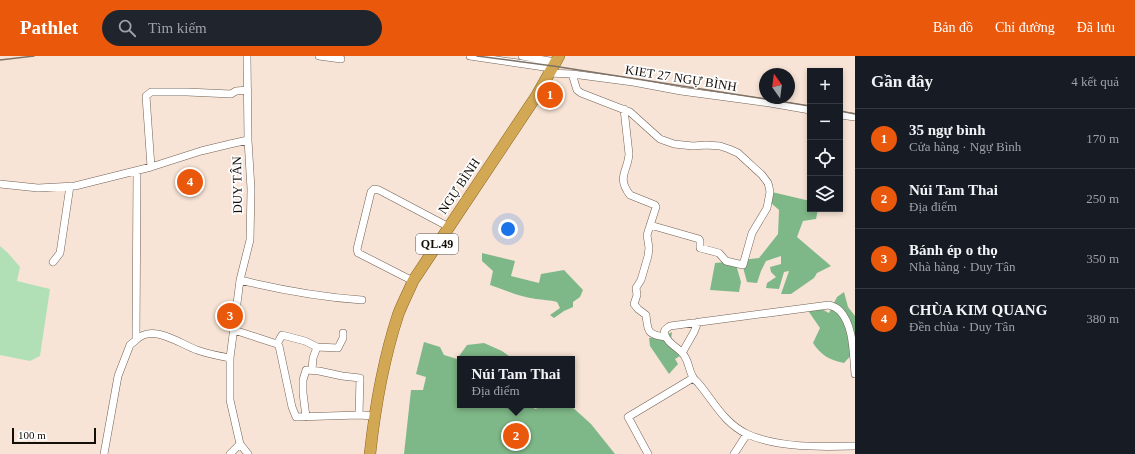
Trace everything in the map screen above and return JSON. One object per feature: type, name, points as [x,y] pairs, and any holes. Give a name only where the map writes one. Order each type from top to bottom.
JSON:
[{"type":"highway","name":"NGỰ BÌNH","points":[[370,454],[374,416],[380,382],[398,314],[413,281],[536,95],[553,65]]},
{"type":"street","points":[[247,56],[248,140]]},
{"type":"street","points":[[319,56],[341,59]]},
{"type":"street","points":[[470,56],[553,65]]},
{"type":"street","points":[[522,56],[553,65]]},
{"type":"street","name":"KIET 27 NGỰ BÌNH","points":[[553,65],[572,74],[807,109]]},
{"type":"street","points":[[572,74],[577,90],[581,93],[630,112],[660,139],[674,144],[720,146],[729,149],[738,153],[762,175],[768,183],[770,192],[767,208],[752,233],[743,265],[726,261],[718,252],[700,248],[699,239],[650,225]]},
{"type":"street","points":[[151,167],[146,96],[151,92],[231,94],[236,91],[248,90]]},
{"type":"street","points":[[624,109],[629,158],[623,180],[630,195],[655,205],[656,207],[646,235],[649,248],[648,256],[641,280],[636,288],[637,295],[634,304],[638,309],[646,314],[647,327],[649,331],[659,336],[666,337]]},
{"type":"street","points":[[843,115],[855,117]]},
{"type":"street","name":"DUY TÂN","points":[[0,184],[38,188],[75,186],[137,171],[201,151],[248,140],[251,189],[250,240],[240,280],[230,358],[230,400],[240,444],[248,454]]},
{"type":"street","points":[[136,340],[137,171]]},
{"type":"street","points":[[53,262],[60,253],[70,186]]},
{"type":"street","points":[[413,281],[358,253],[357,249],[371,192],[374,189],[378,190],[449,227]]},
{"type":"street","points":[[240,280],[306,294],[362,300]]},
{"type":"street","points":[[855,374],[851,336],[845,318],[839,309],[829,305],[670,326],[665,329],[664,333],[666,337],[685,356],[693,378],[725,418],[747,434],[764,440],[807,446],[855,446]]},
{"type":"street","points":[[682,353],[698,322]]},
{"type":"street","points":[[234,330],[278,344]]},
{"type":"street","points":[[343,333],[343,338],[338,348],[317,347],[305,341],[282,335],[278,344],[292,407],[296,417],[374,416]]},
{"type":"street","points":[[104,454],[118,376],[130,346],[140,336],[161,334],[176,339],[205,353],[230,358]]},
{"type":"street","points":[[312,370],[313,358],[317,347]]},
{"type":"street","points":[[306,417],[303,380],[306,370],[360,378],[359,415]]},
{"type":"street","points":[[648,454],[628,417],[693,378]]},
{"type":"street","points":[[734,454],[747,434]]},
{"type":"street","points":[[230,454],[240,444]]},
{"type":"green space","points":[[772,192],[807,200],[807,212],[817,212],[816,219],[803,221],[797,237],[831,266],[817,273],[814,278],[791,294],[781,294],[789,271],[784,272],[779,289],[766,288],[767,283],[776,277],[771,272],[770,267],[781,264],[781,256],[766,261],[757,283],[747,282],[741,260],[759,258],[778,234],[779,210],[770,202]]},
{"type":"green space","points":[[0,246],[20,267],[17,281],[50,289],[40,356],[30,361],[0,355]]},
{"type":"green space","points":[[482,253],[515,261],[511,276],[539,283],[541,274],[564,270],[583,290],[580,297],[573,302],[573,307],[554,318],[550,315],[560,308],[557,302],[524,297],[490,285],[493,271],[482,261]]},
{"type":"green space","points":[[735,261],[741,282],[739,292],[710,290],[715,263]]},
{"type":"green space","points":[[844,292],[848,307],[855,316],[855,351],[844,363],[826,356],[819,351],[813,343],[820,328],[809,312],[816,306],[829,313],[837,297]]},
{"type":"green space","points":[[672,332],[671,340],[678,348],[680,356],[675,359],[678,364],[669,374],[650,346],[649,338],[663,337]]},
{"type":"green space","points":[[424,342],[440,347],[444,355],[457,359],[457,408],[573,408],[591,424],[615,454],[404,454],[411,390],[423,390],[426,377],[416,374]]},
{"type":"green space","points":[[484,343],[502,351],[509,356],[459,356],[467,345]]},
{"type":"railway","points":[[0,60],[34,56]]},
{"type":"railway","points":[[477,56],[553,66],[807,106]]},
{"type":"railway","points":[[843,112],[855,114]]},
{"type":"place","name":"35 ngự bình","points":[[550,95]]},
{"type":"place","name":"CHÙA KIM QUANG","points":[[190,182]]},
{"type":"place","name":"Bánh ép o thọ","points":[[230,316]]},
{"type":"place","name":"Núi Tam Thai","points":[[516,436]]}]
